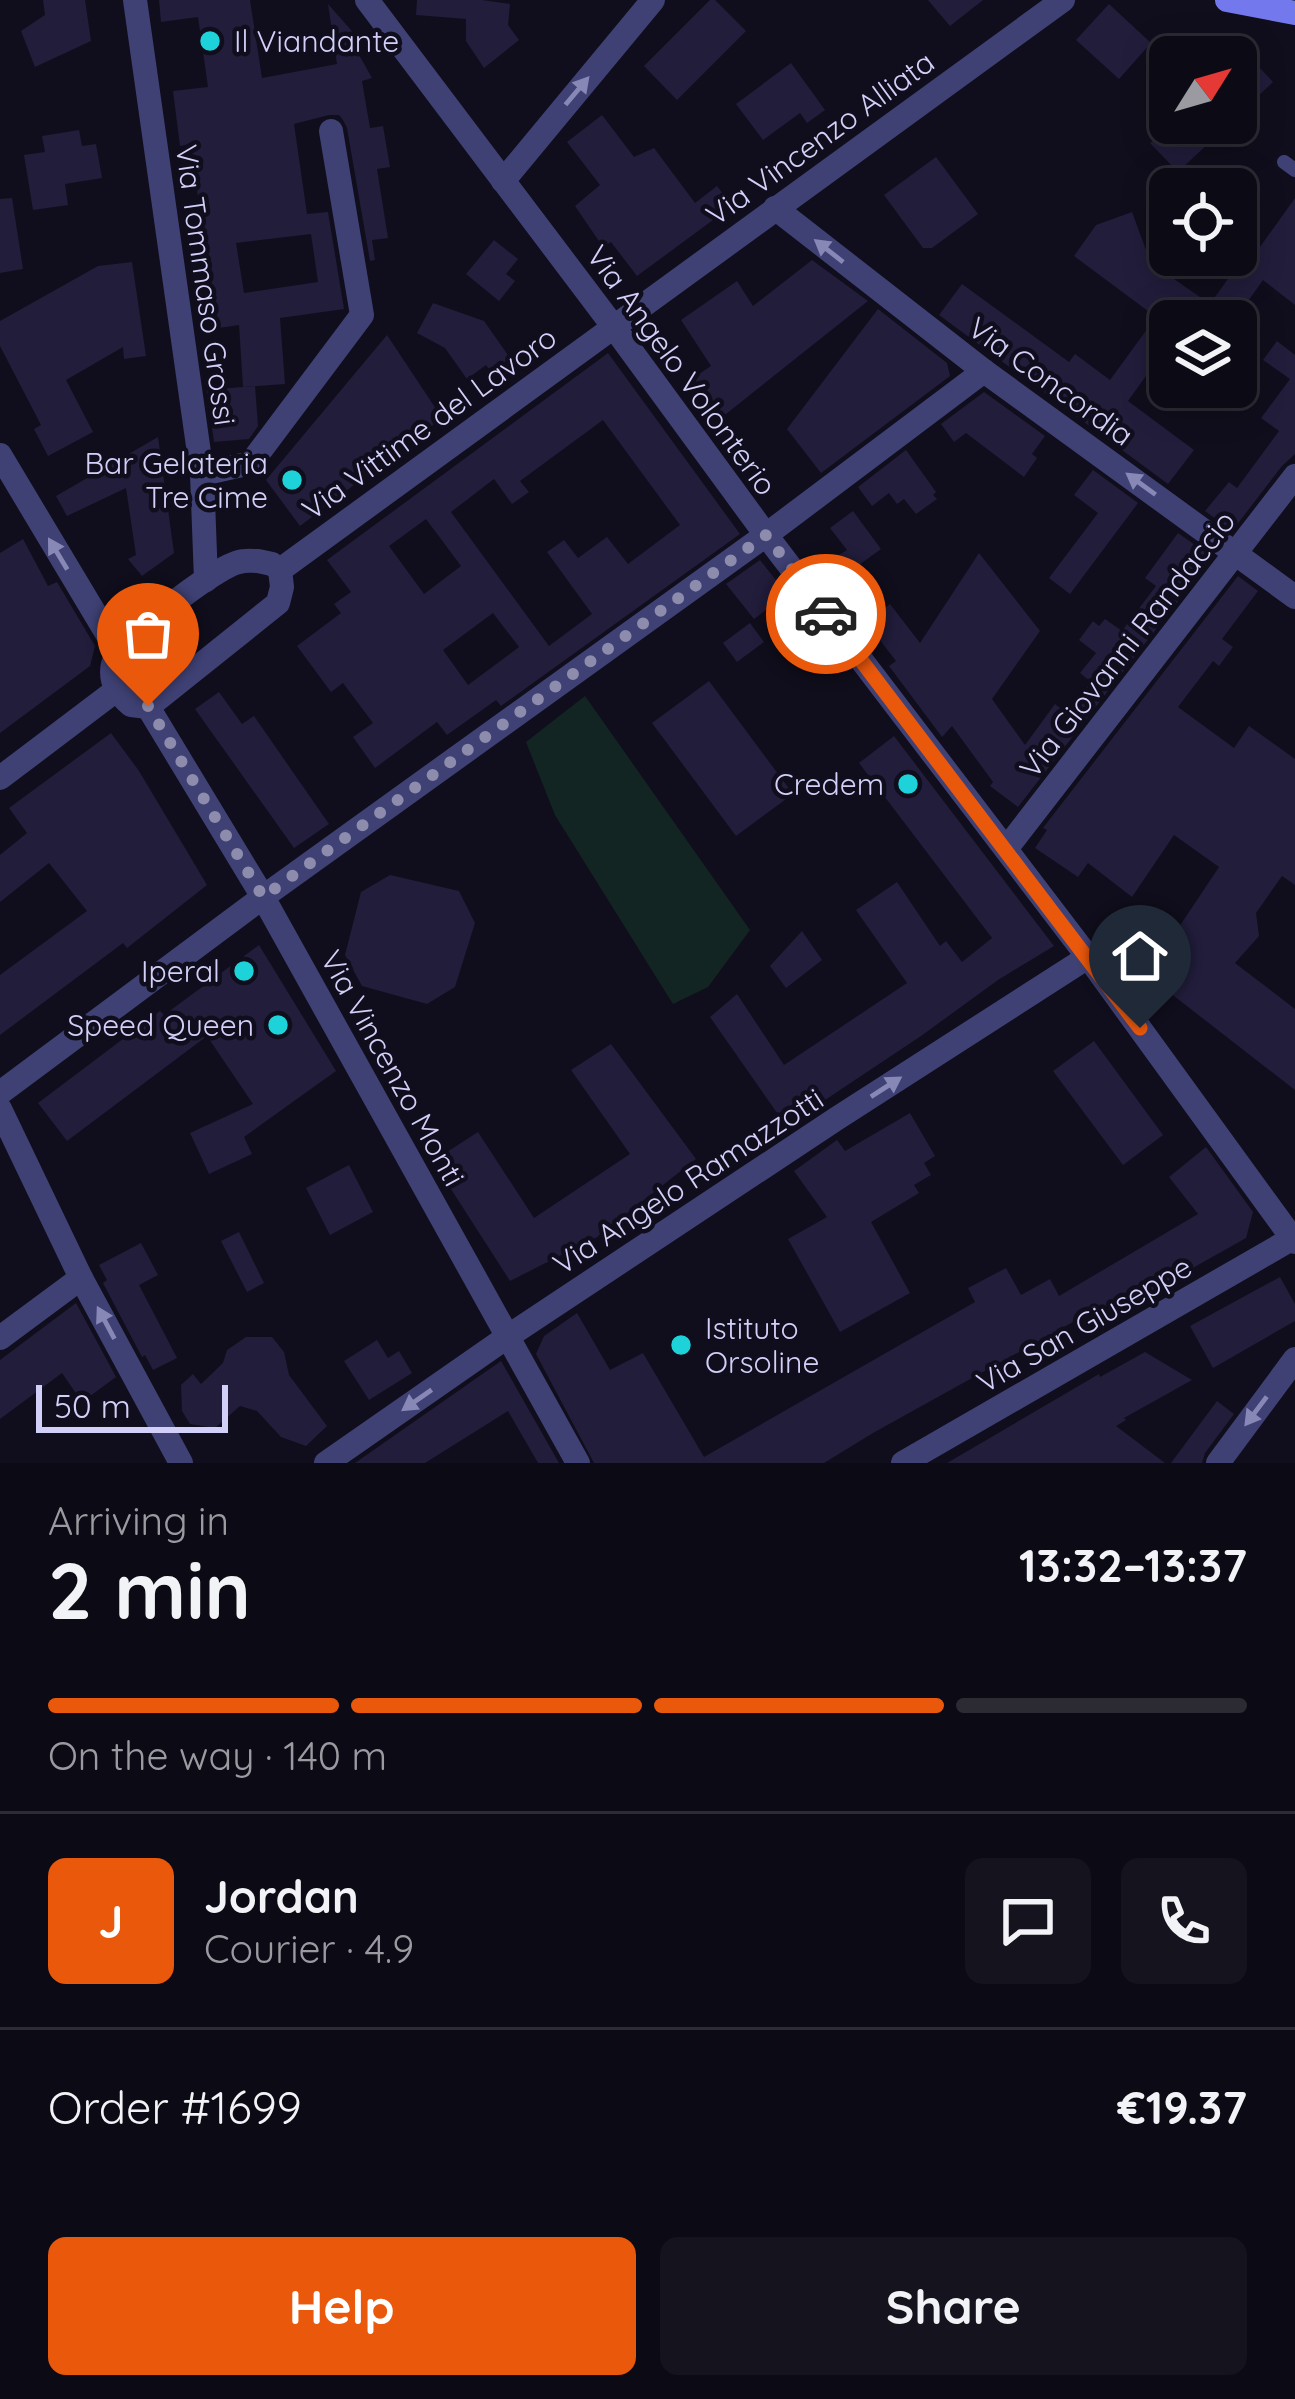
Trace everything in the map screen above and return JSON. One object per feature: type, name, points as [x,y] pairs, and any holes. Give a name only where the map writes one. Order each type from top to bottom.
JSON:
[{"type":"street","name":"Via Tommaso Grossi","points":[[135,0],[202,474],[206,580]]},
{"type":"street","name":"Via Angelo Volonterio","points":[[367,0],[1088,957],[1294,1240]]},
{"type":"street","points":[[503,181],[653,0]]},
{"type":"street","name":"Via Vincenzo Alliata","points":[[614,326],[1063,0]]},
{"type":"street","points":[[1227,0],[1295,13]]},
{"type":"street","points":[[202,474],[251,463],[362,315],[332,131]]},
{"type":"street","name":"Via Concordia","points":[[775,208],[984,371],[1295,597]]},
{"type":"street","name":"Via Vittime del Lavoro","points":[[280,570],[614,326]]},
{"type":"street","points":[[0,1093],[984,371]]},
{"type":"street","points":[[0,455],[118,652]]},
{"type":"street","name":"Via Giovanni Randaccio","points":[[1006,849],[1295,476]]},
{"type":"street","points":[[258,561],[280,570],[278,603],[148,706],[131,705],[116,691],[111,668],[118,652],[206,580],[237,562],[258,561]]},
{"type":"street","points":[[0,778],[116,691]]},
{"type":"street","name":"Via Vincenzo Monti","points":[[148,706],[263,897],[578,1463]]},
{"type":"street","name":"Via Angelo Ramazzotti","points":[[326,1463],[507,1336],[1088,957]]},
{"type":"street","points":[[0,1109],[81,1278],[181,1463]]},
{"type":"street","name":"Via San Giuseppe","points":[[903,1463],[1294,1240]]},
{"type":"street","points":[[0,1338],[81,1278]]},
{"type":"street","points":[[1218,1463],[1295,1359]]},
{"type":"green space","points":[[585,696],[750,930],[708,987],[673,1004],[555,815],[526,742]]},
{"type":"building","points":[[43,0],[85,0],[91,41],[35,67],[21,31],[45,15]]},
{"type":"building","points":[[159,0],[250,0],[262,78],[337,64],[328,4],[366,47],[358,53],[372,78],[362,81],[370,128],[383,126],[390,167],[377,169],[388,238],[372,240],[375,260],[370,261],[347,128],[339,115],[294,124],[307,214],[328,212],[344,309],[280,318],[285,384],[243,387],[239,325],[212,329],[199,248],[188,249],[186,230],[202,228],[191,144],[180,146],[173,91],[208,87],[198,17],[161,22]],"holes":[[[311,234],[318,282],[244,293],[236,243]]]},
{"type":"building","points":[[417,0],[510,4],[508,25],[519,40],[484,68],[466,41],[466,19],[416,15]]},
{"type":"building","points":[[710,0],[746,31],[677,100],[644,66]]},
{"type":"building","points":[[928,0],[983,0],[950,26]]},
{"type":"building","points":[[1109,4],[1149,45],[1119,79],[1076,40]]},
{"type":"building","points":[[791,63],[825,110],[807,123],[800,113],[763,140],[736,104]]},
{"type":"building","points":[[1257,65],[1273,82],[1257,97]]},
{"type":"building","points":[[602,115],[634,157],[654,148],[695,203],[717,186],[732,206],[637,276],[611,242],[603,247],[575,206],[600,185],[567,142]]},
{"type":"building","points":[[79,130],[82,146],[96,144],[102,178],[65,184],[68,205],[33,210],[24,155],[45,152],[42,136]]},
{"type":"building","points":[[1151,144],[1208,144],[1182,168],[1174,168]]},
{"type":"building","points":[[936,157],[978,214],[932,248],[923,248],[884,195]]},
{"type":"building","points":[[12,198],[23,269],[0,273],[0,199]]},
{"type":"building","points":[[1295,198],[1295,305],[1263,280],[1249,300],[1213,300],[1230,276],[1257,276],[1257,251]]},
{"type":"building","points":[[1132,212],[1146,250],[1149,246],[1149,276],[1176,276],[1174,279],[1204,300],[1149,300],[1149,312],[1074,256],[1096,225]]},
{"type":"building","points":[[494,240],[518,259],[506,274],[515,281],[499,301],[466,274]]},
{"type":"building","points":[[812,260],[868,301],[721,418],[693,378],[711,366],[681,320],[737,281],[753,306]]},
{"type":"building","points":[[132,262],[146,356],[124,359],[123,347],[66,380],[93,432],[48,456],[34,429],[41,425],[0,346],[0,321],[98,266]]},
{"type":"building","points":[[962,284],[1069,362],[1075,354],[1110,380],[1149,327],[1149,372],[1128,401],[1194,450],[1168,484],[939,315]]},
{"type":"building","points":[[433,303],[484,321],[510,358],[491,372],[486,365],[467,379],[445,348],[417,333]]},
{"type":"building","points":[[878,309],[947,363],[950,376],[821,473],[787,429]]},
{"type":"building","points":[[387,335],[442,418],[300,526],[266,480]]},
{"type":"building","points":[[1277,341],[1295,355],[1295,454],[1232,531],[1205,511],[1229,482],[1237,488],[1279,431],[1261,418],[1290,379],[1263,360]]},
{"type":"building","points":[[608,353],[740,534],[501,706],[496,700],[447,735],[437,722],[375,768],[353,737],[373,723],[343,683],[331,692],[297,646],[341,613],[334,604],[351,592],[327,560]],"holes":[[[603,420],[680,525],[628,564],[607,537],[578,558],[564,540],[547,552],[592,614],[549,646],[451,512],[494,479],[512,504],[529,492],[520,481]],[[426,519],[461,566],[424,594],[389,546]],[[493,613],[519,647],[468,685],[443,650]]]},
{"type":"building","points":[[255,386],[258,426],[249,439],[214,442],[207,390]]},
{"type":"building","points":[[984,392],[1045,436],[1024,477],[966,433],[954,442],[941,424]]},
{"type":"building","points":[[158,437],[174,553],[142,576],[128,559],[136,555],[126,488],[67,516],[56,496]]},
{"type":"building","points":[[906,450],[937,499],[916,514],[904,499],[897,504],[889,493],[872,506],[858,487]]},
{"type":"building","points":[[1093,470],[1138,503],[1070,594],[1049,578],[1098,513],[1074,495]]},
{"type":"building","points":[[853,511],[881,549],[848,573],[836,557],[847,550],[830,528]]},
{"type":"building","points":[[1178,533],[1212,557],[1018,807],[990,786],[993,782],[952,726],[942,737],[889,666],[896,661],[866,622],[890,604],[920,643],[979,553],[1040,631],[992,699],[1025,745],[1055,704],[1067,714],[1091,682],[1080,673],[1096,653],[1079,640],[1093,621],[1099,626],[1105,619],[1122,631],[1156,586],[1145,578]]},
{"type":"building","points":[[23,539],[48,586],[57,582],[95,646],[90,666],[0,733],[0,553]]},
{"type":"building","points":[[760,560],[787,594],[754,619],[726,584]]},
{"type":"building","points":[[1238,576],[1258,591],[1222,639],[1233,647],[1219,666],[1213,661],[1178,707],[1234,748],[1249,726],[1295,759],[1295,885],[1282,876],[1256,913],[1259,936],[1235,963],[1295,1009],[1295,1090],[1115,955],[1138,921],[1169,942],[1219,867],[1174,835],[1132,897],[1088,863],[1078,877],[1035,848],[1047,830],[1043,828]]},
{"type":"building","points":[[750,623],[764,642],[737,662],[723,643]]},
{"type":"building","points":[[709,681],[793,794],[736,836],[652,723]]},
{"type":"building","points":[[219,692],[242,724],[254,716],[329,824],[294,848],[195,709]]},
{"type":"building","points":[[111,733],[207,885],[127,948],[123,943],[0,1035],[0,975],[87,911],[49,863],[0,902],[0,855],[27,833],[9,808]]},
{"type":"building","points":[[894,736],[1054,946],[804,1114],[801,1108],[782,1120],[710,1017],[737,994],[784,1065],[907,983],[856,910],[897,882],[940,946],[946,941],[962,962],[992,938],[859,763]]},
{"type":"building","points":[[390,875],[459,891],[475,923],[455,987],[427,1004],[362,986],[345,955],[361,892]]},
{"type":"building","points":[[802,931],[822,960],[786,988],[770,966]]},
{"type":"building","points":[[259,945],[336,1071],[244,1137],[252,1154],[209,1174],[190,1133],[253,1104],[207,1036],[67,1141],[38,1103],[160,1011],[164,1015]]},
{"type":"building","points":[[1094,1041],[1163,1135],[1123,1165],[1053,1071]]},
{"type":"building","points":[[611,1044],[696,1159],[597,1237],[510,1281],[433,1161],[478,1132],[534,1218],[630,1154],[571,1070]]},
{"type":"building","points":[[910,1113],[935,1156],[924,1163],[931,1175],[914,1185],[919,1193],[871,1222],[910,1293],[840,1332],[788,1239],[827,1217],[794,1171],[837,1140],[845,1151]]},
{"type":"building","points":[[1206,1147],[1253,1212],[1246,1238],[1079,1332],[1073,1322],[824,1463],[594,1463],[536,1354],[544,1336],[577,1313],[610,1370],[643,1353],[704,1457],[975,1302],[968,1288],[1006,1268],[1021,1295],[1050,1279],[1059,1296],[1198,1214],[1169,1177]]},
{"type":"building","points":[[349,1165],[373,1212],[330,1235],[306,1188]]},
{"type":"building","points":[[239,1232],[264,1283],[247,1292],[221,1241]]},
{"type":"building","points":[[141,1243],[158,1275],[139,1285],[177,1358],[153,1370],[103,1283],[107,1280],[99,1265]]},
{"type":"building","points":[[1280,1277],[1295,1304],[1295,1321],[1213,1368],[1190,1326]]},
{"type":"building","points":[[76,1303],[116,1377],[82,1402],[62,1373],[0,1419],[0,1360]]},
{"type":"building","points":[[246,1337],[272,1337],[284,1352],[289,1375],[327,1426],[306,1446],[281,1437],[257,1411],[240,1406],[215,1428],[190,1424],[182,1411],[181,1385],[193,1374],[201,1384],[223,1363],[227,1350]]},
{"type":"building","points":[[377,1340],[388,1358],[399,1351],[412,1373],[369,1400],[344,1361]]},
{"type":"building","points":[[1145,1352],[1192,1380],[1116,1426],[1165,1463],[947,1463],[1099,1374]]},
{"type":"building","points":[[501,1361],[559,1463],[538,1463],[508,1411],[425,1463],[355,1463]]},
{"type":"building","points":[[1217,1401],[1234,1414],[1202,1463],[1171,1463]]},
{"type":"way so far","points":[[148,706],[263,897],[766,535],[826,614]]},
{"type":"place","name":"Il Viandante","points":[[210,41]]},
{"type":"place","name":"Bar Gelateria Tre Cime","points":[[292,480]]},
{"type":"place","name":"Credem","points":[[908,784]]},
{"type":"place","name":"Iperal","points":[[244,971]]},
{"type":"place","name":"Speed Queen","points":[[278,1025]]},
{"type":"place","name":"Istituto Orsoline","points":[[681,1345]]},
{"type":"route","points":[[826,614],[1140,1028]]}]
